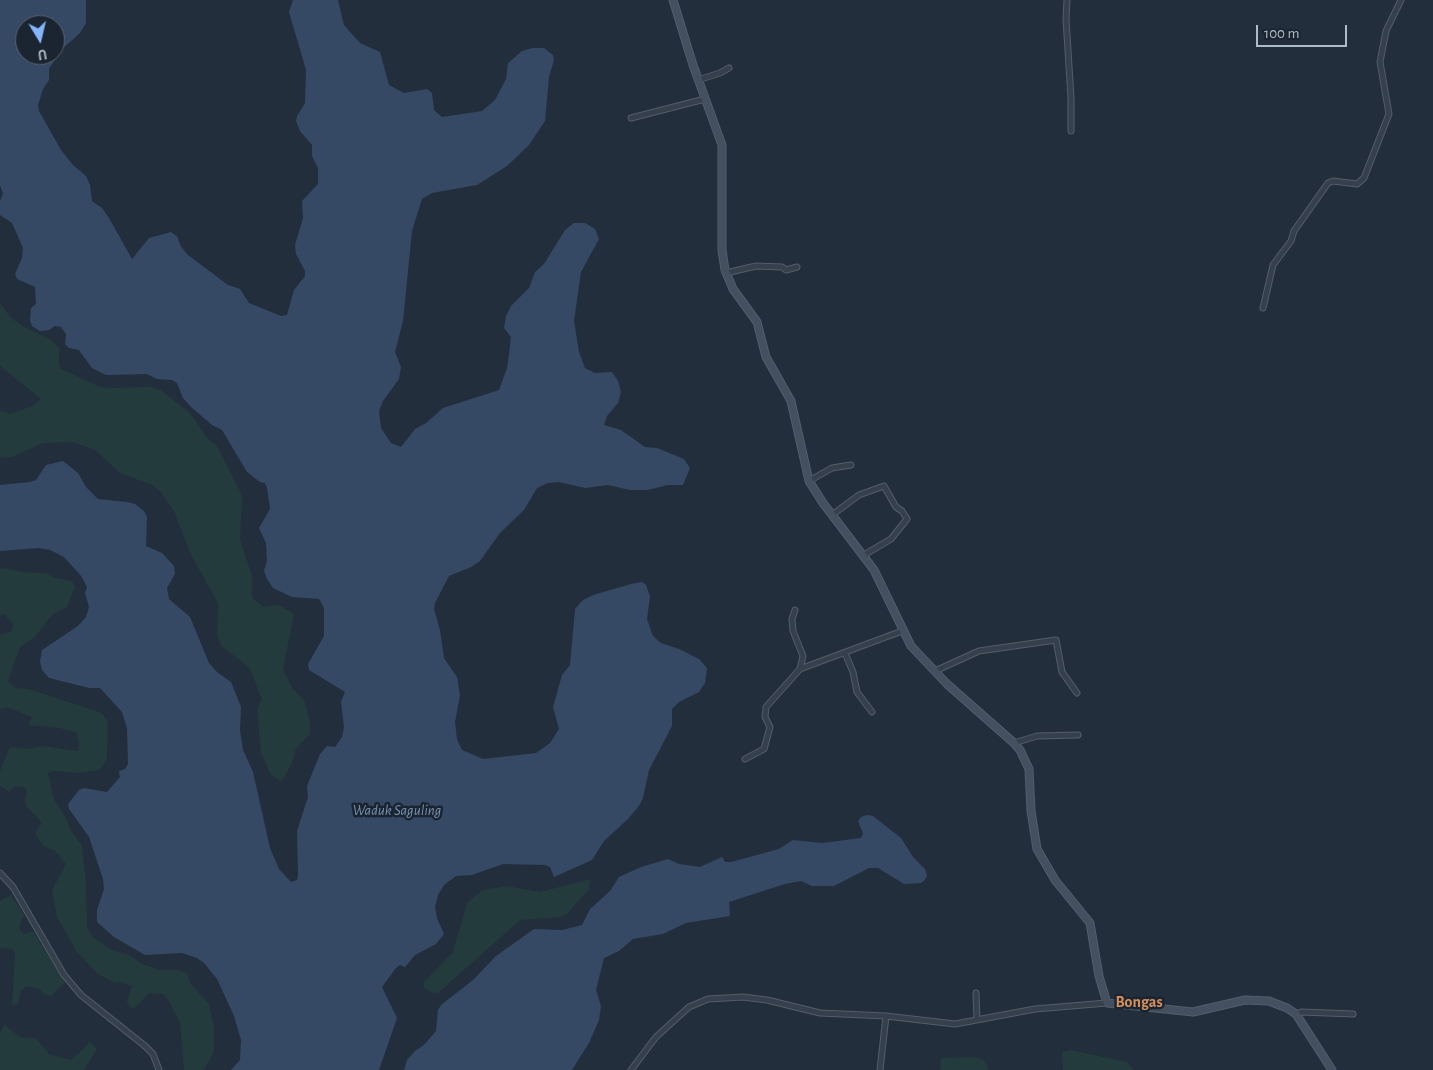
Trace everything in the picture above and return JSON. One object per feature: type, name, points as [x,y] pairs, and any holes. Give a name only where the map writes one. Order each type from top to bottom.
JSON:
[{"type":"main road","points":[[673,0],[698,80],[722,145],[722,250],[726,272],[733,289],[757,322],[766,357],[791,402],[809,481],[832,515],[864,556],[910,646],[947,684],[1014,742],[1029,769],[1031,811],[1037,849],[1050,872],[1090,923],[1098,976],[1107,1003],[1193,1012],[1245,1000],[1262,1000],[1282,1005],[1296,1014],[1332,1070]]},
{"type":"street","points":[[1067,0],[1066,19],[1072,98],[1071,131]]},
{"type":"street","points":[[1263,308],[1273,265],[1291,241],[1294,231],[1328,183],[1333,181],[1357,184],[1364,178],[1389,114],[1380,62],[1386,31],[1401,0]]},
{"type":"street","points":[[698,80],[729,68]]},
{"type":"street","points":[[631,118],[705,100]]},
{"type":"street","points":[[726,272],[756,266],[782,267],[786,270],[797,267]]},
{"type":"street","points":[[809,481],[832,468],[851,464]]},
{"type":"street","points":[[832,515],[859,495],[884,486],[896,507],[902,510],[907,519],[891,539],[864,556]]},
{"type":"street","points":[[794,610],[792,615],[793,632],[803,656],[800,669]]},
{"type":"street","points":[[745,760],[764,749],[770,727],[765,716],[766,707],[800,669],[902,630]]},
{"type":"street","points":[[936,671],[979,651],[1056,640],[1062,672],[1077,692]]},
{"type":"street","points":[[845,653],[853,672],[857,692],[872,712]]},
{"type":"street","points":[[1014,742],[1037,736],[1078,735]]},
{"type":"street","points":[[0,873],[13,887],[64,975],[82,995],[145,1046],[153,1054],[159,1070]]},
{"type":"street","points":[[976,993],[977,1020]]},
{"type":"street","points":[[631,1070],[656,1036],[690,1007],[708,999],[743,997],[767,1000],[820,1013],[886,1016],[955,1024],[1053,1006],[1107,1003]]},
{"type":"street","points":[[1296,1014],[1301,1012],[1353,1014]]},
{"type":"street","points":[[880,1070],[886,1016]]},
{"type":"green space","points":[[0,303],[11,318],[24,327],[51,340],[59,348],[59,364],[61,369],[98,386],[109,388],[151,387],[162,391],[189,412],[208,439],[217,446],[242,495],[240,539],[252,576],[252,598],[263,607],[279,605],[294,614],[283,669],[291,686],[305,702],[310,723],[310,734],[295,750],[293,761],[282,781],[271,775],[261,753],[257,709],[262,699],[249,667],[221,646],[217,636],[218,603],[191,555],[175,513],[161,492],[152,485],[120,473],[95,450],[72,442],[43,443],[12,457],[0,458],[0,410],[10,414],[32,406],[41,399],[0,366]]},
{"type":"green space","points":[[5,568],[22,572],[46,573],[55,578],[72,581],[75,587],[67,607],[52,615],[35,637],[20,647],[8,681],[16,688],[29,689],[102,713],[108,722],[107,759],[100,770],[77,773],[54,771],[48,773],[54,800],[65,816],[71,831],[82,846],[86,884],[87,928],[93,937],[110,949],[131,956],[140,963],[160,970],[177,970],[187,973],[190,983],[209,1004],[214,1027],[214,1053],[203,1070],[184,1070],[180,1023],[163,994],[149,993],[134,1009],[127,1002],[132,986],[121,982],[114,983],[97,973],[77,952],[57,917],[52,890],[66,864],[55,851],[43,846],[35,833],[42,823],[26,806],[27,791],[24,787],[15,786],[9,792],[0,786],[0,771],[10,747],[28,749],[42,746],[78,751],[79,744],[77,733],[60,728],[28,725],[32,717],[7,707],[0,710],[0,635],[12,631],[13,623],[4,614],[0,616],[0,569]]},
{"type":"green space","points":[[590,880],[589,889],[567,914],[560,917],[520,920],[438,993],[433,993],[424,988],[424,982],[453,952],[467,903],[482,890],[507,886],[540,892]]},
{"type":"green space","points":[[11,895],[24,915],[20,924],[20,930],[24,934],[33,931],[65,983],[51,996],[45,995],[39,989],[27,986],[21,990],[18,1004],[12,1005],[15,954],[12,949],[0,948],[0,901]]},
{"type":"green space","points":[[4,1025],[22,1038],[36,1038],[49,1054],[71,1060],[90,1042],[97,1049],[84,1070],[0,1070],[0,1034]]},
{"type":"green space","points":[[1071,1050],[1127,1062],[1134,1070],[1063,1070],[1062,1052]]},
{"type":"green space","points":[[973,1057],[984,1060],[989,1070],[940,1070],[941,1058]]},
{"type":"water","name":"Waduk Saguling","points":[[0,0],[86,0],[86,23],[80,33],[65,46],[65,15],[15,15],[15,65],[52,65],[49,69],[49,80],[43,89],[38,105],[39,111],[61,150],[73,165],[86,176],[90,185],[92,201],[102,208],[109,218],[132,259],[149,238],[171,232],[177,236],[181,247],[188,255],[228,285],[240,289],[249,303],[281,316],[287,315],[294,290],[305,276],[305,271],[296,254],[295,245],[303,218],[302,201],[318,184],[318,168],[312,156],[312,145],[300,131],[296,121],[305,103],[306,70],[289,12],[293,0],[338,0],[344,25],[360,43],[380,52],[389,85],[404,93],[427,89],[432,93],[434,110],[442,117],[482,111],[495,100],[506,79],[508,63],[522,51],[544,48],[553,55],[554,60],[549,77],[545,121],[529,145],[507,166],[477,185],[432,193],[422,199],[412,231],[403,321],[395,352],[401,367],[399,379],[383,401],[379,411],[381,428],[391,443],[401,447],[415,429],[426,423],[443,408],[499,390],[507,368],[511,337],[504,328],[506,316],[511,306],[529,288],[535,272],[544,264],[565,230],[574,223],[585,223],[595,229],[599,239],[581,272],[574,321],[579,352],[585,368],[595,373],[612,372],[618,381],[621,392],[618,403],[607,416],[604,425],[621,430],[645,447],[657,448],[684,459],[690,468],[683,485],[668,485],[647,490],[630,490],[608,485],[585,488],[559,482],[548,483],[537,488],[524,510],[500,533],[480,561],[449,576],[435,603],[434,609],[440,630],[444,658],[457,677],[460,695],[455,722],[457,739],[462,750],[483,759],[536,753],[550,743],[559,729],[553,707],[562,675],[570,665],[575,609],[583,600],[593,595],[631,584],[642,582],[646,585],[650,596],[647,619],[653,636],[661,643],[699,659],[707,668],[705,683],[699,692],[679,702],[672,709],[672,726],[649,770],[643,798],[639,806],[604,841],[592,860],[554,877],[550,867],[545,865],[503,864],[472,875],[456,876],[444,885],[438,895],[435,907],[437,918],[444,934],[436,944],[415,955],[405,967],[400,965],[396,968],[382,987],[397,1018],[379,1070],[231,1070],[240,1060],[241,1040],[234,1016],[217,979],[204,963],[197,958],[182,953],[145,955],[114,937],[97,922],[97,910],[104,889],[103,879],[89,837],[69,809],[68,804],[79,790],[84,788],[107,792],[120,777],[119,771],[125,769],[128,764],[127,728],[122,712],[100,688],[89,688],[49,678],[42,670],[40,661],[42,650],[78,626],[86,617],[89,607],[85,593],[87,587],[82,577],[64,557],[50,550],[38,548],[0,551],[0,485],[36,480],[46,465],[63,461],[78,473],[86,487],[98,499],[135,504],[144,511],[147,517],[146,546],[162,553],[174,566],[175,574],[167,588],[169,599],[190,617],[209,663],[217,672],[231,682],[241,707],[240,730],[243,750],[253,772],[270,848],[279,869],[291,882],[297,880],[298,875],[297,831],[308,797],[307,786],[320,754],[327,746],[335,747],[342,737],[344,727],[341,702],[345,692],[309,670],[308,664],[324,636],[324,608],[319,599],[292,597],[273,588],[267,579],[264,571],[267,561],[266,543],[259,528],[270,509],[265,483],[260,482],[247,472],[222,430],[212,425],[191,407],[183,398],[177,383],[172,380],[157,379],[147,374],[106,375],[92,368],[79,350],[69,348],[65,344],[66,334],[61,327],[55,326],[49,330],[40,331],[32,326],[30,320],[31,308],[36,304],[35,287],[17,279],[15,274],[22,258],[23,248],[12,223],[0,215],[0,201],[3,194],[0,185]]},
{"type":"water","points":[[873,816],[901,838],[913,857],[925,869],[927,875],[925,880],[921,883],[904,884],[878,868],[869,868],[834,886],[812,886],[801,881],[785,884],[729,902],[730,916],[686,923],[663,934],[633,939],[619,951],[604,958],[596,990],[601,1006],[599,1020],[589,1043],[572,1070],[404,1070],[407,1060],[436,1031],[438,1010],[441,1005],[473,980],[496,956],[534,929],[562,930],[582,925],[590,909],[610,891],[619,877],[641,867],[668,859],[679,864],[700,867],[722,857],[725,862],[731,862],[779,849],[793,840],[822,843],[861,838],[863,834],[858,821],[861,817]]},
{"type":"district","name":"Bongas","points":[[1139,1002]]}]
